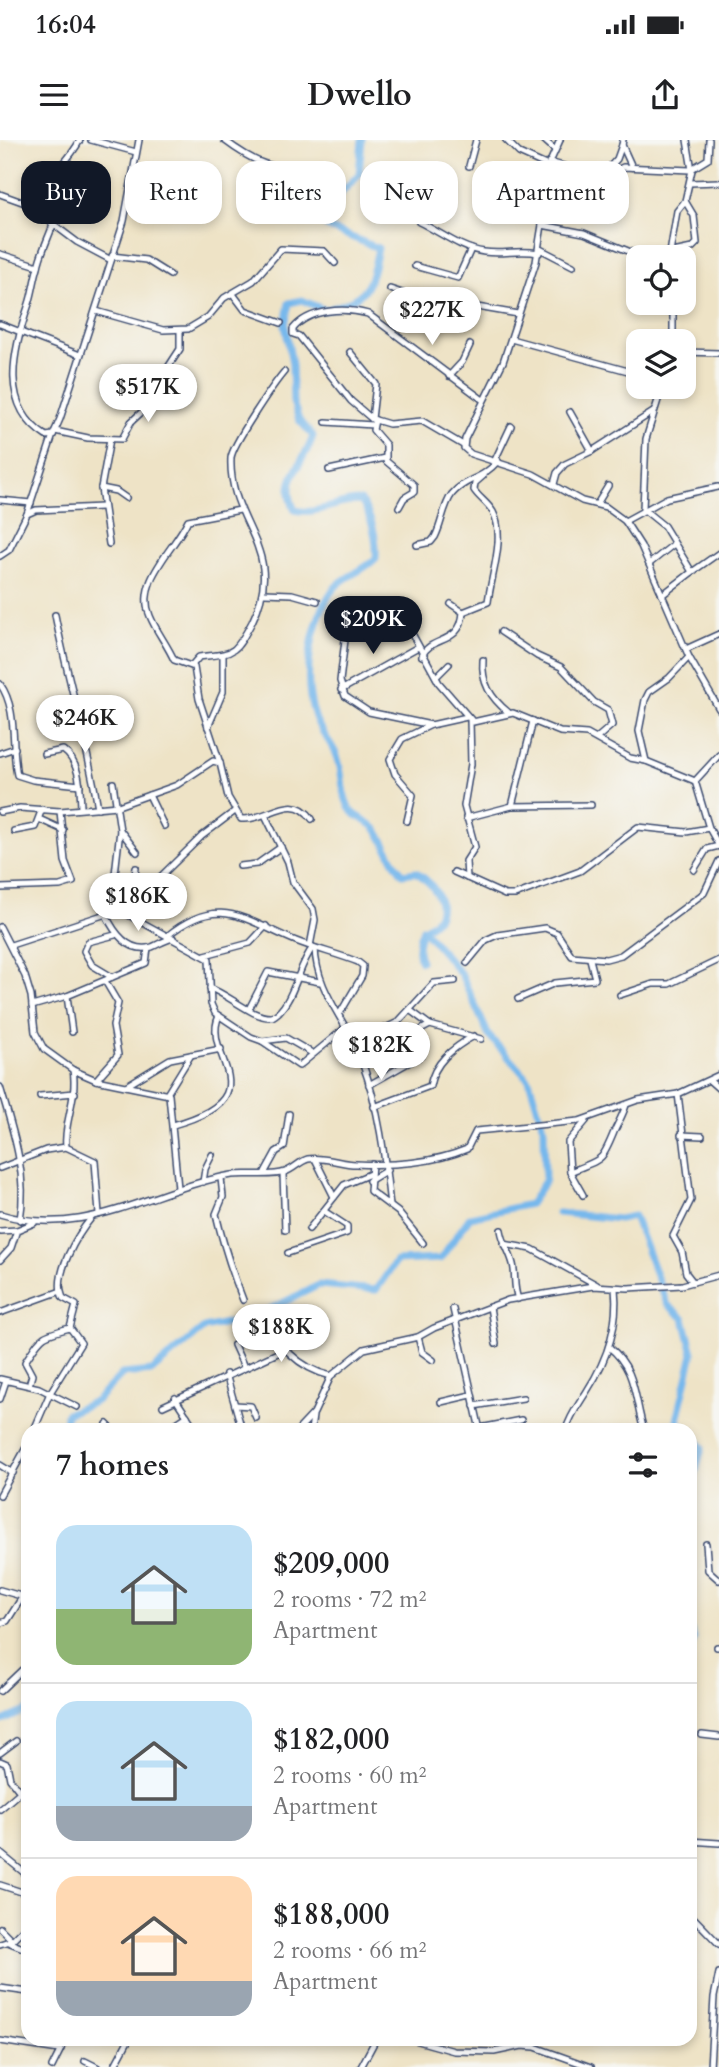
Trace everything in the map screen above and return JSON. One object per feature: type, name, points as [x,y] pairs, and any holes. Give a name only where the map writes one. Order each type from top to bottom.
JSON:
[{"type":"street","points":[[67,161],[80,140]]},
{"type":"street","points":[[91,140],[136,152]]},
{"type":"street","points":[[0,556],[9,550],[27,514],[96,311],[124,221],[139,140]]},
{"type":"street","points":[[224,140],[258,161]]},
{"type":"street","points":[[469,166],[476,140]]},
{"type":"street","points":[[506,140],[519,153],[541,161]]},
{"type":"street","points":[[544,140],[554,149]]},
{"type":"street","points":[[550,161],[560,140]]},
{"type":"street","points":[[672,245],[677,211],[685,201],[692,170],[687,140]]},
{"type":"street","points":[[629,167],[692,170],[708,159],[709,140]]},
{"type":"street","points":[[622,143],[632,167]]},
{"type":"street","points":[[615,161],[622,143]]},
{"type":"street","points":[[690,183],[719,182]]},
{"type":"street","points":[[0,194],[21,200]]},
{"type":"street","points":[[685,201],[694,216],[695,245]]},
{"type":"street","points":[[7,359],[32,295],[38,266],[53,224]]},
{"type":"street","points":[[56,224],[77,242],[111,258],[146,260],[170,275]]},
{"type":"street","points":[[423,224],[471,249],[502,254],[520,249],[539,251],[573,266]]},
{"type":"street","points":[[463,445],[483,400],[495,383],[511,339],[539,251],[542,225],[584,233],[626,250]]},
{"type":"street","points":[[96,311],[163,330],[180,331],[199,324],[224,298],[253,281],[281,249],[324,251],[335,262]]},
{"type":"street","points":[[415,266],[458,278],[471,249]]},
{"type":"street","points":[[0,254],[38,266]]},
{"type":"street","points":[[390,289],[442,306],[491,309],[518,314]]},
{"type":"street","points":[[233,294],[245,310],[281,323]]},
{"type":"street","points":[[373,421],[351,401],[299,336],[293,334],[301,319],[311,313],[355,310],[368,314],[483,400]]},
{"type":"street","points":[[0,324],[80,355]]},
{"type":"street","points":[[14,413],[41,435],[54,433],[122,439],[131,422],[159,397],[165,372],[180,349],[180,331]]},
{"type":"street","points":[[511,339],[626,370]]},
{"type":"street","points":[[449,376],[470,345]]},
{"type":"street","points":[[350,352],[376,384],[373,430],[386,445],[385,458]]},
{"type":"street","points":[[696,352],[719,353]]},
{"type":"street","points":[[192,665],[199,657],[223,656],[238,646],[264,593],[256,538],[240,510],[234,488],[231,455],[242,432],[284,372]]},
{"type":"street","points":[[643,509],[646,439],[658,399]]},
{"type":"street","points":[[570,412],[592,451]]},
{"type":"street","points":[[554,484],[559,470],[653,412]]},
{"type":"street","points":[[326,422],[373,421],[388,424],[422,421],[463,445],[471,454],[496,460],[554,484],[572,496],[616,513],[625,521],[649,564],[689,657],[719,709]]},
{"type":"street","points":[[422,656],[429,646],[453,635],[463,612],[488,602],[495,561],[496,519],[491,508],[474,490],[475,483],[496,460],[510,426]]},
{"type":"street","points":[[109,544],[101,488],[110,439]]},
{"type":"street","points":[[329,470],[385,458]]},
{"type":"street","points":[[385,458],[414,485],[414,492],[400,506]]},
{"type":"street","points":[[417,545],[430,542],[435,537],[452,494],[483,476]]},
{"type":"street","points":[[597,504],[608,486]]},
{"type":"street","points":[[625,521],[643,509],[667,499],[718,487]]},
{"type":"street","points":[[101,488],[116,491],[126,499]]},
{"type":"street","points":[[0,500],[31,503]]},
{"type":"street","points":[[27,514],[36,510],[102,507]]},
{"type":"street","points":[[643,509],[664,526],[692,572]]},
{"type":"street","points":[[192,665],[174,660],[161,632],[151,619],[147,604],[149,586],[188,520],[240,510]]},
{"type":"street","points":[[649,564],[674,544]]},
{"type":"street","points":[[662,595],[719,553]]},
{"type":"street","points":[[264,593],[292,594],[317,601]]},
{"type":"street","points":[[451,604],[463,612]]},
{"type":"street","points":[[336,606],[401,616],[408,624],[422,656],[468,719],[471,764],[464,794],[466,818],[475,847],[466,861],[467,878]]},
{"type":"street","points":[[349,607],[342,645],[341,690],[351,701],[369,712],[431,725]]},
{"type":"street","points":[[55,615],[66,675],[92,767],[98,808]]},
{"type":"street","points":[[501,632],[547,663],[561,667],[594,702],[608,710],[612,725],[597,738]]},
{"type":"street","points":[[686,649],[719,634]]},
{"type":"street","points":[[341,690],[418,647]]},
{"type":"street","points":[[207,728],[223,692],[223,656]]},
{"type":"street","points":[[646,761],[639,739],[645,700],[649,692],[669,678],[689,657]]},
{"type":"street","points":[[483,660],[482,674],[489,692],[509,712],[560,732],[597,738],[630,758],[646,761],[695,781]]},
{"type":"street","points":[[436,677],[449,664]]},
{"type":"street","points":[[192,665],[207,728],[235,811],[243,820],[265,815],[289,804],[304,809],[312,819]]},
{"type":"street","points":[[0,684],[9,708],[19,776],[80,785]]},
{"type":"street","points":[[0,710],[9,708]]},
{"type":"street","points":[[407,821],[413,795],[395,774],[390,759],[402,739],[431,725],[468,719],[486,721],[509,712]]},
{"type":"street","points":[[512,806],[533,721]]},
{"type":"street","points":[[209,762],[213,742]]},
{"type":"street","points":[[0,753],[15,748]]},
{"type":"street","points":[[44,754],[65,750],[77,767],[82,808]]},
{"type":"street","points":[[695,781],[719,755]]},
{"type":"street","points":[[0,812],[118,806],[177,785],[209,762],[220,763]]},
{"type":"street","points":[[694,870],[708,849],[719,846],[709,828],[695,781]]},
{"type":"street","points":[[113,783],[120,830],[116,905]]},
{"type":"street","points":[[149,795],[164,826]]},
{"type":"street","points":[[466,818],[512,806],[592,804]]},
{"type":"street","points":[[14,831],[32,829],[42,808]]},
{"type":"street","points":[[0,888],[72,883],[73,877],[65,861],[60,811]]},
{"type":"street","points":[[11,945],[106,915],[132,894],[153,884],[202,836],[235,811]]},
{"type":"street","points":[[265,815],[281,847],[293,882],[313,909],[313,947],[320,982],[360,1056],[387,1167],[390,1206]]},
{"type":"street","points":[[39,819],[62,830]]},
{"type":"street","points":[[454,872],[505,895],[525,893],[587,866],[638,827],[686,832],[709,828]]},
{"type":"street","points":[[120,830],[136,852]]},
{"type":"street","points":[[240,866],[257,864],[281,847]]},
{"type":"street","points":[[467,964],[486,940],[497,935],[545,928],[557,933],[572,956],[590,959],[616,957],[683,910],[707,888],[719,861]]},
{"type":"street","points":[[132,894],[136,868]]},
{"type":"street","points":[[116,905],[157,932],[205,955],[211,962],[212,1008],[240,1032],[262,1041],[299,1066],[345,1028]]},
{"type":"street","points":[[106,915],[115,935],[127,943],[150,947],[170,937],[190,919],[212,912],[239,915],[313,947],[350,958],[363,966],[362,975],[339,1015]]},
{"type":"street","points":[[205,955],[250,943],[266,926]]},
{"type":"street","points":[[0,927],[25,976],[37,1040],[53,1056],[96,1080],[167,1094]]},
{"type":"street","points":[[32,1006],[67,996],[146,963],[157,932]]},
{"type":"street","points":[[112,976],[92,965],[84,954],[84,947],[88,943],[115,935]]},
{"type":"street","points":[[210,988],[260,1017],[277,1014],[313,947]]},
{"type":"street","points":[[518,999],[555,983],[595,979],[590,959]]},
{"type":"street","points":[[620,995],[653,984],[669,984],[719,960]]},
{"type":"street","points":[[248,1009],[268,972],[320,982]]},
{"type":"street","points":[[96,1080],[115,1059],[118,1049],[113,1026],[118,1003],[105,981]]},
{"type":"street","points":[[352,1044],[391,1027],[411,1011],[434,983],[455,981]]},
{"type":"street","points":[[67,996],[72,1032]]},
{"type":"street","points":[[374,1107],[430,1086],[431,1075],[446,1057],[477,1038],[430,1025],[411,1011]]},
{"type":"street","points":[[173,1125],[200,1116],[227,1091],[230,1076],[215,1030],[219,1016]]},
{"type":"street","points":[[360,1056],[387,1048],[430,1025]]},
{"type":"street","points":[[262,1041],[286,1038],[312,1053]]},
{"type":"street","points":[[126,1086],[170,1059],[221,1049]]},
{"type":"street","points":[[178,1188],[173,1125],[167,1094],[192,1054]]},
{"type":"street","points":[[369,1085],[422,1055]]},
{"type":"street","points":[[66,1147],[66,1134],[75,1093],[74,1070]]},
{"type":"street","points":[[0,1231],[17,1230],[34,1223],[96,1216],[137,1206],[178,1188],[221,1178],[265,1172],[283,1174],[306,1160],[315,1158],[387,1167],[461,1151],[469,1146],[472,1133],[476,1131],[588,1119],[638,1100],[678,1094],[710,1081],[719,1074]]},
{"type":"street","points":[[710,1081],[719,1089]]},
{"type":"street","points":[[0,1087],[19,1161],[23,1190],[20,1220]]},
{"type":"street","points":[[40,1096],[75,1093]]},
{"type":"street","points":[[678,1094],[691,1200],[673,1236],[682,1252],[686,1273],[693,1282]]},
{"type":"street","points":[[570,1172],[603,1157],[626,1105]]},
{"type":"street","points":[[265,1172],[276,1152],[284,1147],[289,1114]]},
{"type":"street","points":[[583,1195],[570,1172],[568,1142],[588,1119]]},
{"type":"street","points":[[681,1135],[702,1136]]},
{"type":"street","points":[[0,1168],[46,1150],[66,1147],[95,1161],[96,1216],[66,1264],[61,1291],[63,1298],[76,1305],[70,1328]]},
{"type":"street","points":[[203,1182],[205,1169],[212,1155]]},
{"type":"street","points":[[315,1158],[334,1197]]},
{"type":"street","points":[[372,1164],[369,1181],[374,1195],[390,1206],[423,1243]]},
{"type":"street","points":[[369,1181],[387,1167]]},
{"type":"street","points":[[283,1174],[285,1230]]},
{"type":"street","points":[[309,1229],[344,1185],[370,1174]]},
{"type":"street","points":[[221,1178],[223,1197],[216,1214],[226,1256],[243,1300]]},
{"type":"street","points":[[288,1253],[347,1233],[347,1226],[324,1212]]},
{"type":"street","points":[[0,1214],[34,1223]]},
{"type":"street","points":[[0,1260],[11,1248],[17,1230]]},
{"type":"street","points":[[501,1230],[504,1244],[513,1262],[513,1282],[518,1299]]},
{"type":"street","points":[[504,1244],[532,1249],[599,1287]]},
{"type":"street","points":[[312,1423],[331,1376],[364,1349],[418,1338],[490,1307],[518,1299],[599,1287],[654,1288],[682,1285],[719,1275]]},
{"type":"street","points":[[569,1423],[607,1358],[617,1308],[615,1288]]},
{"type":"street","points":[[0,1313],[61,1291]]},
{"type":"street","points":[[490,1307],[496,1344]]},
{"type":"street","points":[[453,1309],[478,1423]]},
{"type":"street","points":[[263,1316],[284,1350],[316,1371],[331,1376]]},
{"type":"street","points":[[29,1385],[32,1375],[25,1362],[38,1340],[43,1335],[70,1328]]},
{"type":"street","points":[[37,1423],[50,1393],[81,1343],[70,1328]]},
{"type":"street","points":[[418,1338],[422,1352],[433,1360]]},
{"type":"street","points":[[234,1345],[244,1367]]},
{"type":"street","points":[[609,1347],[620,1357],[634,1382],[643,1423]]},
{"type":"street","points":[[163,1406],[226,1374],[284,1350]]},
{"type":"street","points":[[226,1374],[240,1423]]},
{"type":"street","points":[[0,1398],[3,1380],[29,1385],[78,1407]]},
{"type":"street","points":[[441,1402],[471,1395]]},
{"type":"street","points":[[175,1398],[192,1423]]},
{"type":"street","points":[[474,1406],[523,1398]]},
{"type":"street","points":[[235,1405],[251,1406],[256,1418]]},
{"type":"street","points":[[305,1423],[314,1413]]},
{"type":"street","points":[[176,1423],[187,1416]]},
{"type":"street","points":[[507,1423],[521,1420]]},
{"type":"street","points":[[0,1495],[21,1460]]},
{"type":"street","points":[[0,1465],[13,1473]]},
{"type":"street","points":[[706,1544],[708,1570],[719,1580]]},
{"type":"street","points":[[0,1590],[21,1596],[7,1621],[0,1623]]},
{"type":"street","points":[[0,1691],[21,1671]]},
{"type":"street","points":[[702,1735],[719,1737]]},
{"type":"street","points":[[0,1754],[16,1741]]},
{"type":"street","points":[[0,1760],[7,1764],[10,1779],[20,1792],[0,1809]]},
{"type":"street","points":[[697,1841],[719,1843]]},
{"type":"street","points":[[0,1853],[21,1870]]},
{"type":"street","points":[[0,1885],[21,1892]]},
{"type":"street","points":[[697,1921],[719,1944]]},
{"type":"street","points":[[0,1928],[10,1941],[21,1947]]},
{"type":"street","points":[[0,1944],[10,1941],[21,1931]]},
{"type":"street","points":[[710,2067],[714,1997],[719,1974]]},
{"type":"street","points":[[0,1988],[21,1991]]},
{"type":"street","points":[[0,2041],[21,2044]]},
{"type":"street","points":[[33,2046],[59,2050]]},
{"type":"street","points":[[52,2067],[62,2046]]},
{"type":"street","points":[[114,2067],[126,2046]]},
{"type":"street","points":[[361,2067],[372,2046]]},
{"type":"street","points":[[436,2046],[454,2051],[494,2052],[517,2046],[535,2047],[591,2067]]},
{"type":"street","points":[[85,2061],[97,2067]]},
{"type":"waterway","points":[[362,140],[359,174],[317,219],[331,229],[378,248],[369,282],[358,296],[325,310],[302,300],[289,303],[285,325],[292,364],[293,402],[299,420],[313,436],[295,472],[290,489],[295,510],[320,510],[361,501],[373,528],[376,558],[340,583],[323,607],[310,654],[309,687],[317,723],[338,759],[344,794],[350,809],[376,829],[403,874],[416,872],[431,885],[439,900],[438,916],[423,929],[420,937],[418,949],[421,961]]},
{"type":"waterway","points":[[423,929],[461,974],[489,1036],[529,1080],[542,1123]]},
{"type":"waterway","points":[[65,1423],[66,1414],[96,1401],[122,1374],[152,1371],[204,1328],[254,1317],[319,1285],[376,1290],[396,1261],[440,1259],[470,1217],[530,1204],[545,1181],[544,1128]]},
{"type":"waterway","points":[[558,1213],[619,1219],[634,1216],[667,1304],[684,1319],[693,1353],[677,1420],[680,1423]]},
{"type":"waterway","points":[[697,1441],[702,1447],[697,1467]]},
{"type":"waterway","points":[[0,1722],[21,1713]]}]
